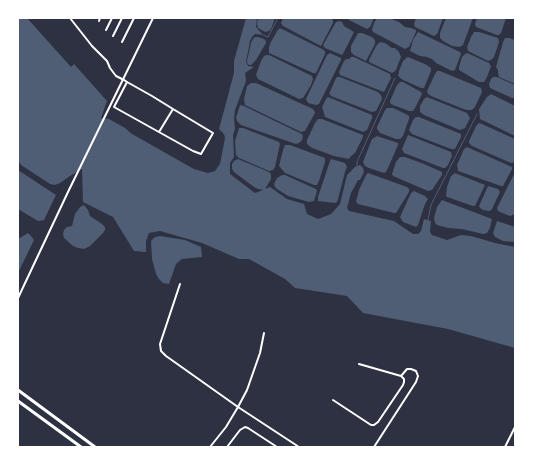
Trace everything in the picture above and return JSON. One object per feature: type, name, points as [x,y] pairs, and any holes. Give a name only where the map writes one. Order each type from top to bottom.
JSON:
[{"type":"main road","points":[[18,390],[95,447]]},
{"type":"main road","points":[[18,401],[81,447]]},
{"type":"street","points":[[70,18],[92,46],[107,61],[116,76],[124,80],[174,109],[213,133],[201,154],[192,151],[114,107],[127,82]]},
{"type":"street","points":[[106,30],[112,18]]},
{"type":"street","points":[[113,36],[122,18]]},
{"type":"street","points":[[122,42],[134,18]]},
{"type":"street","points":[[18,298],[153,19],[149,18]]},
{"type":"street","points":[[159,132],[174,109]]},
{"type":"street","points":[[180,284],[160,344],[161,351],[238,407],[299,447]]},
{"type":"street","points":[[210,447],[226,427],[238,407],[254,371],[260,353],[264,333]]},
{"type":"street","points":[[332,400],[369,424],[374,425],[378,422],[403,384],[404,380],[401,376],[359,364]]},
{"type":"street","points":[[374,447],[416,382],[418,376],[416,371],[407,369],[401,376]]},
{"type":"street","points":[[227,447],[241,429],[245,427],[276,447]]},
{"type":"street","points":[[505,447],[515,427]]},
{"type":"water","points":[[18,18],[27,18],[71,67],[74,64],[107,101],[101,118],[109,119],[125,128],[132,134],[194,169],[208,173],[215,171],[220,164],[225,138],[224,134],[219,129],[234,73],[234,61],[246,18],[257,18],[256,27],[263,35],[255,34],[250,41],[246,62],[248,66],[254,67],[245,73],[246,81],[235,110],[235,129],[233,135],[234,157],[230,163],[230,174],[255,193],[263,190],[254,187],[234,172],[232,169],[232,164],[234,161],[238,159],[269,172],[271,174],[271,179],[265,189],[270,187],[287,199],[304,204],[307,214],[318,219],[331,214],[340,204],[347,175],[355,167],[360,165],[364,172],[351,193],[347,208],[349,211],[394,221],[413,234],[418,234],[421,231],[424,219],[431,221],[430,232],[432,235],[447,240],[461,235],[471,236],[515,247],[515,348],[448,329],[363,313],[347,296],[295,288],[285,279],[249,259],[239,259],[202,243],[160,231],[149,233],[146,241],[146,252],[134,251],[113,217],[83,202],[82,169],[55,185],[50,184],[21,165],[18,160]]},
{"type":"water","points":[[258,18],[275,18],[269,31],[265,32],[258,28]]},
{"type":"water","points":[[283,18],[330,18],[333,20],[333,23],[321,46],[283,26],[281,23]]},
{"type":"water","points":[[347,18],[374,18],[370,27],[367,29]]},
{"type":"water","points":[[377,18],[389,18],[399,22],[405,27],[416,30],[409,47],[405,49],[373,32],[372,30],[374,23]]},
{"type":"water","points":[[416,18],[443,18],[437,34],[434,36],[415,27],[414,24]]},
{"type":"water","points":[[446,18],[473,18],[463,45],[460,47],[452,46],[440,38],[440,33]]},
{"type":"water","points":[[477,18],[506,18],[501,33],[497,35],[476,27],[475,24]]},
{"type":"water","points":[[339,21],[354,32],[342,55],[325,48],[323,45],[336,22]]},
{"type":"water","points":[[280,28],[325,51],[316,73],[269,53],[271,42]]},
{"type":"water","points":[[418,32],[460,52],[461,54],[455,70],[452,71],[436,63],[432,59],[420,56],[410,51],[413,40]]},
{"type":"water","points":[[474,32],[479,32],[498,38],[499,42],[494,57],[491,60],[488,61],[468,51],[467,47]]},
{"type":"water","points":[[358,33],[372,37],[375,40],[375,44],[366,61],[351,52],[351,46]]},
{"type":"water","points":[[255,37],[264,39],[266,43],[256,60],[249,65],[247,61],[251,43]]},
{"type":"water","points":[[505,38],[515,40],[515,84],[499,77],[496,67]]},
{"type":"water","points":[[380,42],[395,48],[401,57],[396,70],[392,73],[369,62],[376,46]]},
{"type":"water","points":[[330,53],[341,58],[341,60],[319,104],[316,105],[308,103],[306,99],[327,55]]},
{"type":"water","points":[[467,53],[489,63],[491,66],[484,82],[479,82],[459,70],[462,57]]},
{"type":"water","points":[[267,55],[312,76],[313,79],[311,85],[303,98],[299,99],[258,79],[256,75],[261,61],[264,56]]},
{"type":"water","points":[[351,57],[390,74],[391,78],[384,92],[340,75],[339,72],[344,61]]},
{"type":"water","points":[[408,57],[431,68],[424,88],[403,80],[398,76],[403,61]]},
{"type":"water","points":[[437,71],[481,88],[482,92],[472,110],[466,110],[428,94],[427,91]]},
{"type":"water","points":[[337,77],[378,92],[382,99],[376,111],[372,112],[331,96],[329,93]]},
{"type":"water","points":[[493,77],[497,77],[515,85],[514,98],[490,88],[489,84]]},
{"type":"water","points":[[400,82],[403,82],[422,94],[413,111],[409,111],[390,103],[397,85]]},
{"type":"water","points":[[251,83],[256,83],[313,109],[315,113],[305,131],[301,132],[245,105],[244,99],[247,86]]},
{"type":"water","points":[[491,94],[515,106],[515,136],[480,119],[479,109],[487,97]]},
{"type":"water","points":[[328,97],[372,115],[367,130],[363,132],[325,117],[322,107]]},
{"type":"water","points":[[427,97],[467,113],[470,118],[465,128],[460,130],[420,112],[420,106]]},
{"type":"water","points":[[240,105],[302,134],[302,140],[296,144],[241,125],[236,118]]},
{"type":"water","points":[[387,108],[393,108],[409,116],[403,136],[400,139],[380,133],[377,129]]},
{"type":"water","points":[[416,117],[461,134],[455,149],[451,149],[412,134],[409,130],[413,120]]},
{"type":"water","points":[[318,119],[322,119],[363,135],[355,153],[349,159],[334,156],[312,148],[307,144],[307,140]]},
{"type":"water","points":[[479,123],[515,139],[515,162],[511,163],[472,146],[469,143],[476,126]]},
{"type":"water","points":[[239,128],[243,128],[279,142],[280,144],[273,170],[269,171],[239,158],[236,155],[235,141]]},
{"type":"water","points":[[408,135],[451,152],[452,156],[448,165],[443,168],[404,153],[402,149]]},
{"type":"water","points":[[377,136],[398,143],[388,168],[384,173],[365,166],[363,162],[372,139]]},
{"type":"water","points":[[285,145],[290,145],[325,158],[317,185],[285,173],[279,166]]},
{"type":"water","points":[[467,147],[512,167],[503,186],[458,171],[457,165],[464,149]]},
{"type":"water","points":[[400,157],[405,157],[442,172],[442,175],[432,190],[428,191],[393,176],[392,174],[396,162]]},
{"type":"water","points":[[331,159],[345,163],[347,167],[337,202],[335,203],[318,201]]},
{"type":"water","points":[[18,170],[56,195],[44,220],[38,221],[18,209]]},
{"type":"water","points":[[515,172],[515,213],[510,216],[498,211],[497,208]]},
{"type":"water","points":[[368,173],[409,189],[409,192],[396,213],[358,204],[356,202],[359,190]]},
{"type":"water","points":[[455,173],[485,185],[475,206],[446,196],[447,187],[451,176]]},
{"type":"water","points":[[282,175],[316,189],[317,191],[314,201],[309,202],[288,196],[277,189],[274,184],[277,178]]},
{"type":"water","points":[[488,186],[498,189],[500,192],[490,211],[483,210],[479,206]]},
{"type":"water","points":[[414,191],[428,199],[416,227],[403,222],[400,217],[411,193]]},
{"type":"water","points":[[442,200],[492,219],[487,233],[483,234],[437,225],[434,218],[437,207]]},
{"type":"water","points":[[84,205],[90,216],[102,224],[105,227],[105,230],[90,246],[84,249],[73,246],[64,238],[63,234],[67,227],[72,226],[75,214],[80,207]]},
{"type":"water","points":[[497,221],[515,227],[515,242],[503,241],[495,237],[493,233]]},
{"type":"water","points":[[28,233],[34,240],[18,273],[18,239]]},
{"type":"water","points":[[160,236],[185,240],[201,247],[202,257],[182,259],[176,264],[169,284],[163,283],[159,279],[152,259],[151,241],[155,237]]},
{"type":"waterway","points":[[263,35],[268,37],[278,18]]},
{"type":"waterway","points":[[357,166],[357,162],[395,78]]},
{"type":"waterway","points":[[428,220],[431,205],[477,114]]}]
